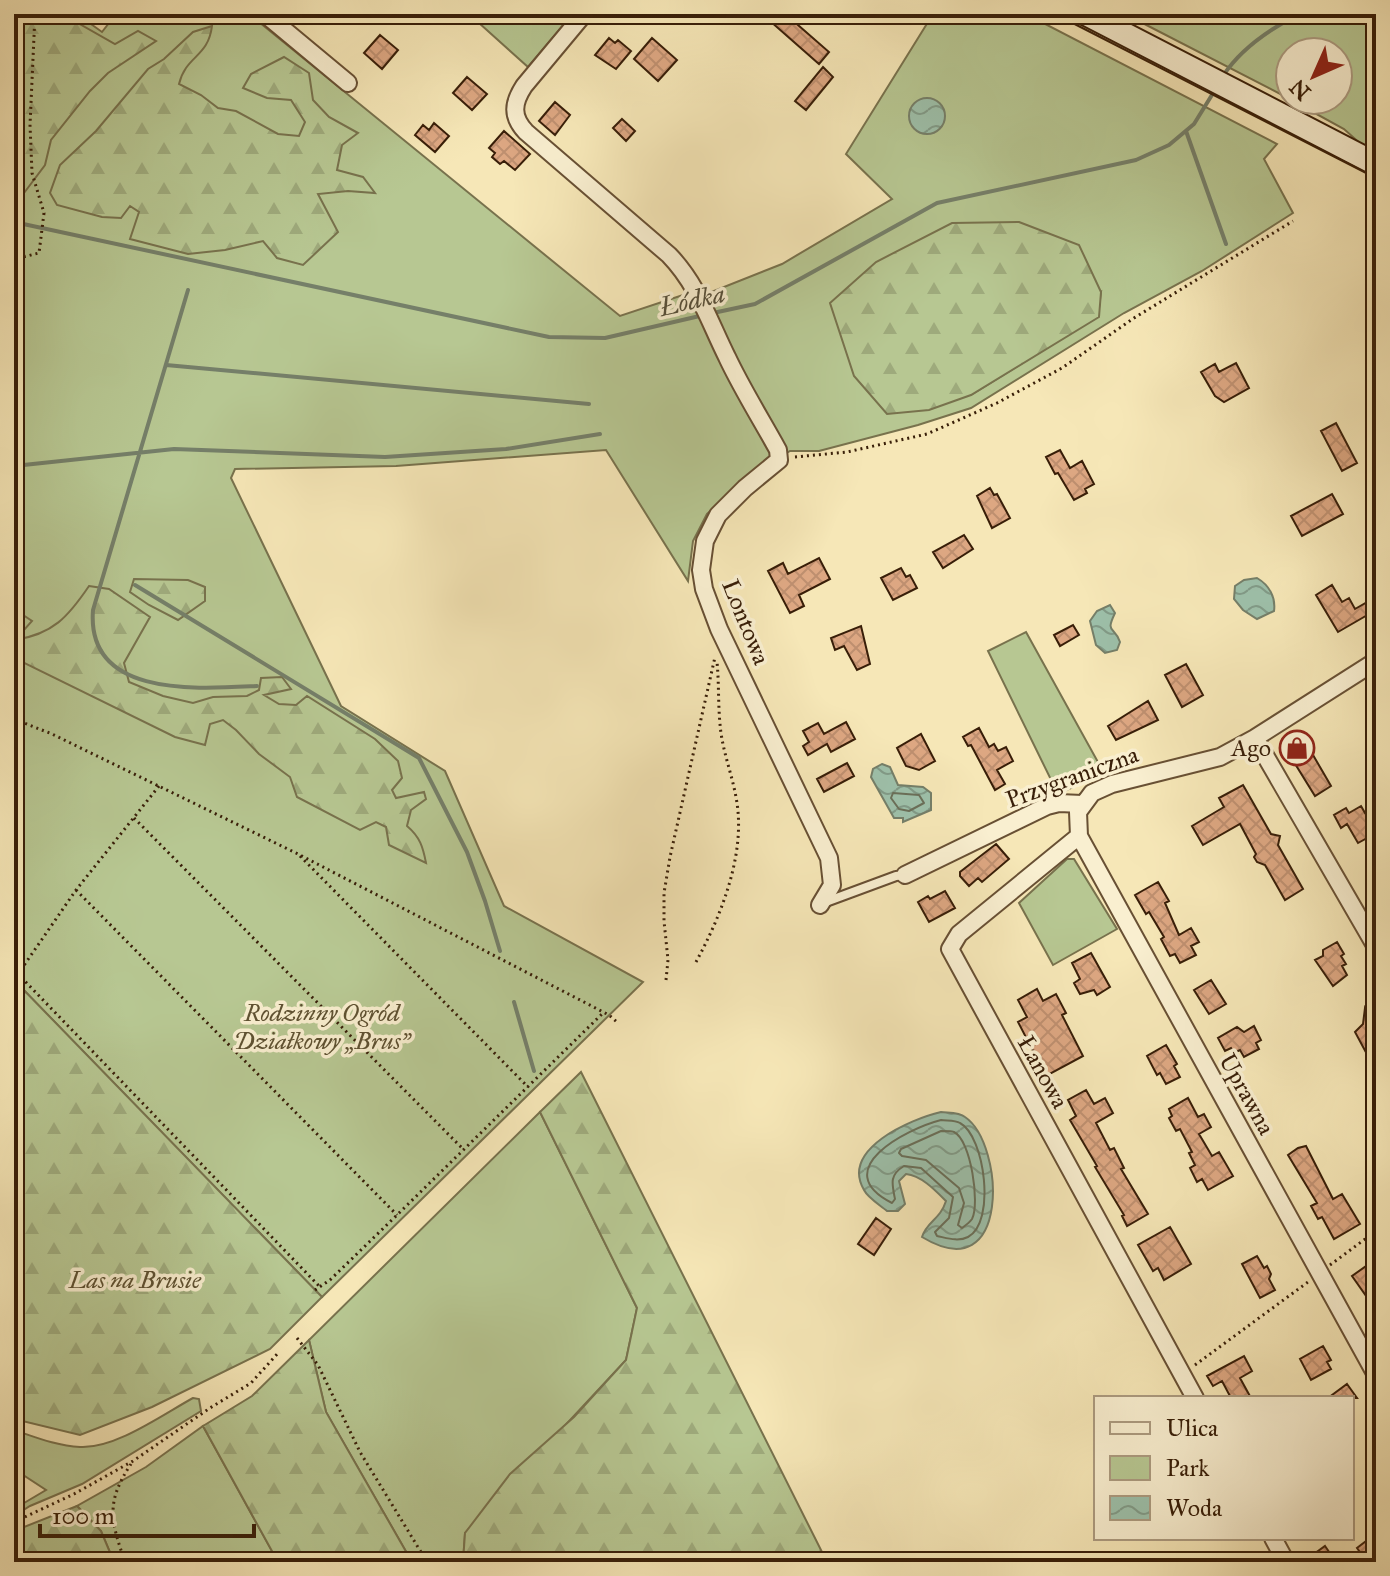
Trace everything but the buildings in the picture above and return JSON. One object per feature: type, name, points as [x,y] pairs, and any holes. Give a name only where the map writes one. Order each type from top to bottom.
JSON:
[{"type":"main road","points":[[1086,14],[1376,164]]},
{"type":"street","points":[[265,14],[348,83]]},
{"type":"street","points":[[584,14],[519,93],[514,106],[518,122],[669,255],[688,277],[778,450],[779,460]]},
{"type":"street","name":"Lontowa","points":[[779,460],[718,515],[705,541],[701,570],[704,589],[719,629],[829,858],[832,885],[820,905]]},
{"type":"street","name":"Przygraniczna","points":[[905,875],[1047,806],[1082,804],[1092,793],[1112,784],[1220,757],[1376,661]]},
{"type":"street","points":[[1255,738],[1376,947]]},
{"type":"street","points":[[1079,836],[1076,821],[1082,804]]},
{"type":"street","name":"Uprawna","points":[[1079,836],[1376,1375]]},
{"type":"street","name":"Łanowa","points":[[1079,836],[959,934],[950,949],[1194,1396]]},
{"type":"street","points":[[1274,1540],[1286,1562]]},
{"type":"lane","name":"Przygraniczna","points":[[820,905],[905,875]]},
{"type":"path","points":[[14,263],[19,258],[39,253],[44,213],[32,173],[30,137],[35,14]]},
{"type":"path","points":[[779,460],[847,452],[927,434],[997,403],[1062,368],[1134,318],[1293,221]]},
{"type":"path","points":[[666,980],[668,960],[664,893],[716,650],[720,724],[737,804],[737,839],[731,874],[712,932],[696,962]]},
{"type":"path","points":[[14,719],[52,734],[298,854],[604,1012],[617,1022]]},
{"type":"path","points":[[159,786],[76,890],[18,974],[320,1287]]},
{"type":"path","points":[[134,818],[464,1150]]},
{"type":"path","points":[[298,854],[528,1087]]},
{"type":"path","points":[[76,890],[397,1215]]},
{"type":"path","points":[[315,1290],[397,1215],[604,1012]]},
{"type":"path","points":[[1183,1375],[1376,1231]]},
{"type":"path","points":[[297,1338],[318,1365],[360,1452],[427,1562]]},
{"type":"path","points":[[14,1522],[74,1494],[133,1461],[251,1383],[279,1352]]},
{"type":"path","points":[[125,1562],[111,1521],[120,1481],[133,1461]]},
{"type":"green space","name":"Rodzinny Ogród Działkowy „Brus”","points":[[14,14],[77,14],[102,32],[116,14],[249,14],[620,316],[689,293],[714,291],[782,264],[892,199],[846,154],[933,14],[1026,14],[1277,144],[1264,159],[1293,213],[1202,271],[1124,313],[971,408],[819,451],[790,451],[756,472],[707,514],[693,541],[688,581],[606,450],[396,466],[235,469],[231,478],[341,706],[445,771],[504,906],[643,982],[322,1297],[14,980]],"holes":[[[1101,292],[1098,316],[971,395]]]},
{"type":"green space","points":[[14,14],[62,14],[115,44],[138,31],[156,41],[108,73],[90,91],[51,140],[45,165],[24,193],[14,197]]},
{"type":"green space","points":[[469,14],[573,14],[528,67]]},
{"type":"green space","points":[[1125,14],[1376,14],[1376,153],[1320,116],[1354,116],[1354,36],[1274,36],[1274,91]]},
{"type":"green space","points":[[212,26],[206,44],[182,74],[179,84],[218,108],[236,111],[278,134],[299,136],[305,122],[291,100],[267,98],[243,88],[251,74],[284,57],[309,73],[313,100],[329,117],[358,133],[342,145],[337,170],[363,177],[375,193],[348,191],[318,194],[338,232],[303,265],[277,258],[263,241],[188,254],[130,239],[139,212],[130,206],[121,218],[102,217],[57,205],[50,193],[60,165],[96,131],[148,69],[164,59],[193,32]]},
{"type":"green space","points":[[1019,222],[1079,245],[1101,292],[1099,317],[971,395],[929,410],[887,414],[854,376],[830,303],[876,262],[952,223]]},
{"type":"green space","points":[[134,579],[188,580],[205,587],[205,601],[178,620],[130,592]]},
{"type":"green space","points":[[89,586],[109,589],[150,617],[124,663],[129,682],[163,696],[193,703],[213,697],[247,696],[259,690],[261,678],[282,677],[291,689],[264,695],[279,704],[296,705],[307,696],[375,739],[398,761],[402,778],[392,790],[396,798],[424,792],[426,799],[411,810],[407,826],[420,843],[426,863],[389,845],[386,827],[376,822],[360,830],[297,797],[290,777],[259,754],[223,720],[210,724],[205,745],[175,737],[14,658],[14,609],[32,621],[15,640],[50,628],[74,607]]},
{"type":"green space","points":[[1026,632],[1104,773],[1058,794],[988,651]]},
{"type":"green space","points":[[1067,859],[1074,859],[1117,929],[1053,965],[1019,903]]},
{"type":"green space","name":"Las na Brusie","points":[[14,980],[322,1297],[270,1349],[152,1407],[80,1435],[14,1419]]},
{"type":"green space","points":[[581,1072],[827,1562],[463,1562],[465,1533],[510,1474],[574,1417],[626,1360],[637,1308],[540,1112]]},
{"type":"green space","points":[[540,1112],[637,1308],[626,1360],[465,1533],[463,1562],[412,1562],[326,1412],[309,1340]]},
{"type":"green space","points":[[309,1340],[326,1412],[412,1562],[278,1562],[203,1426],[252,1396]]},
{"type":"green space","points":[[193,1398],[199,1399],[201,1411],[82,1484],[14,1516],[14,1509],[46,1490],[14,1469],[14,1430],[63,1445],[94,1446],[138,1430]]},
{"type":"green space","points":[[203,1426],[278,1562],[114,1562],[101,1531],[77,1506],[146,1467]]},
{"type":"green space","points":[[77,1506],[101,1531],[114,1562],[14,1562],[14,1531]]},
{"type":"water","points":[[927,98],[940,103],[945,116],[940,129],[927,134],[914,129],[909,116],[914,103]]},
{"type":"water","points":[[1257,578],[1271,592],[1274,611],[1257,619],[1234,599],[1235,586],[1244,580]]},
{"type":"water","points":[[1110,605],[1115,613],[1111,627],[1120,642],[1117,650],[1105,653],[1096,645],[1090,621],[1097,611]]},
{"type":"water","points":[[882,764],[890,767],[898,785],[923,787],[931,793],[931,810],[903,822],[903,818],[894,818],[871,777],[873,769]]},
{"type":"water","points":[[941,1112],[963,1115],[978,1132],[988,1155],[992,1207],[985,1230],[972,1245],[951,1248],[922,1237],[946,1201],[928,1184],[906,1174],[899,1181],[905,1204],[898,1211],[887,1211],[866,1193],[859,1175],[870,1149],[882,1138],[913,1121]]},
{"type":"waterway","name":"Łódka","points":[[1223,76],[1257,40],[1299,14]]},
{"type":"waterway","name":"Łódka","points":[[713,313],[755,304],[937,203],[1136,160],[1169,145],[1194,124],[1215,90]]},
{"type":"waterway","points":[[1186,131],[1226,244]]},
{"type":"waterway","name":"Łódka","points":[[14,222],[549,337],[605,338],[704,315]]},
{"type":"waterway","points":[[188,290],[93,610],[96,639],[107,659],[126,674],[150,682],[205,688],[257,686]]},
{"type":"waterway","points":[[166,365],[589,404]]},
{"type":"waterway","points":[[14,466],[174,449],[385,457],[506,449],[600,434]]},
{"type":"waterway","points":[[135,585],[419,758],[467,852],[500,951]]},
{"type":"waterway","points":[[514,1002],[534,1071]]},
{"type":"tram line","points":[[1055,14],[1376,178]]},
{"type":"place","name":"Ago","points":[[1297,748]]}]
